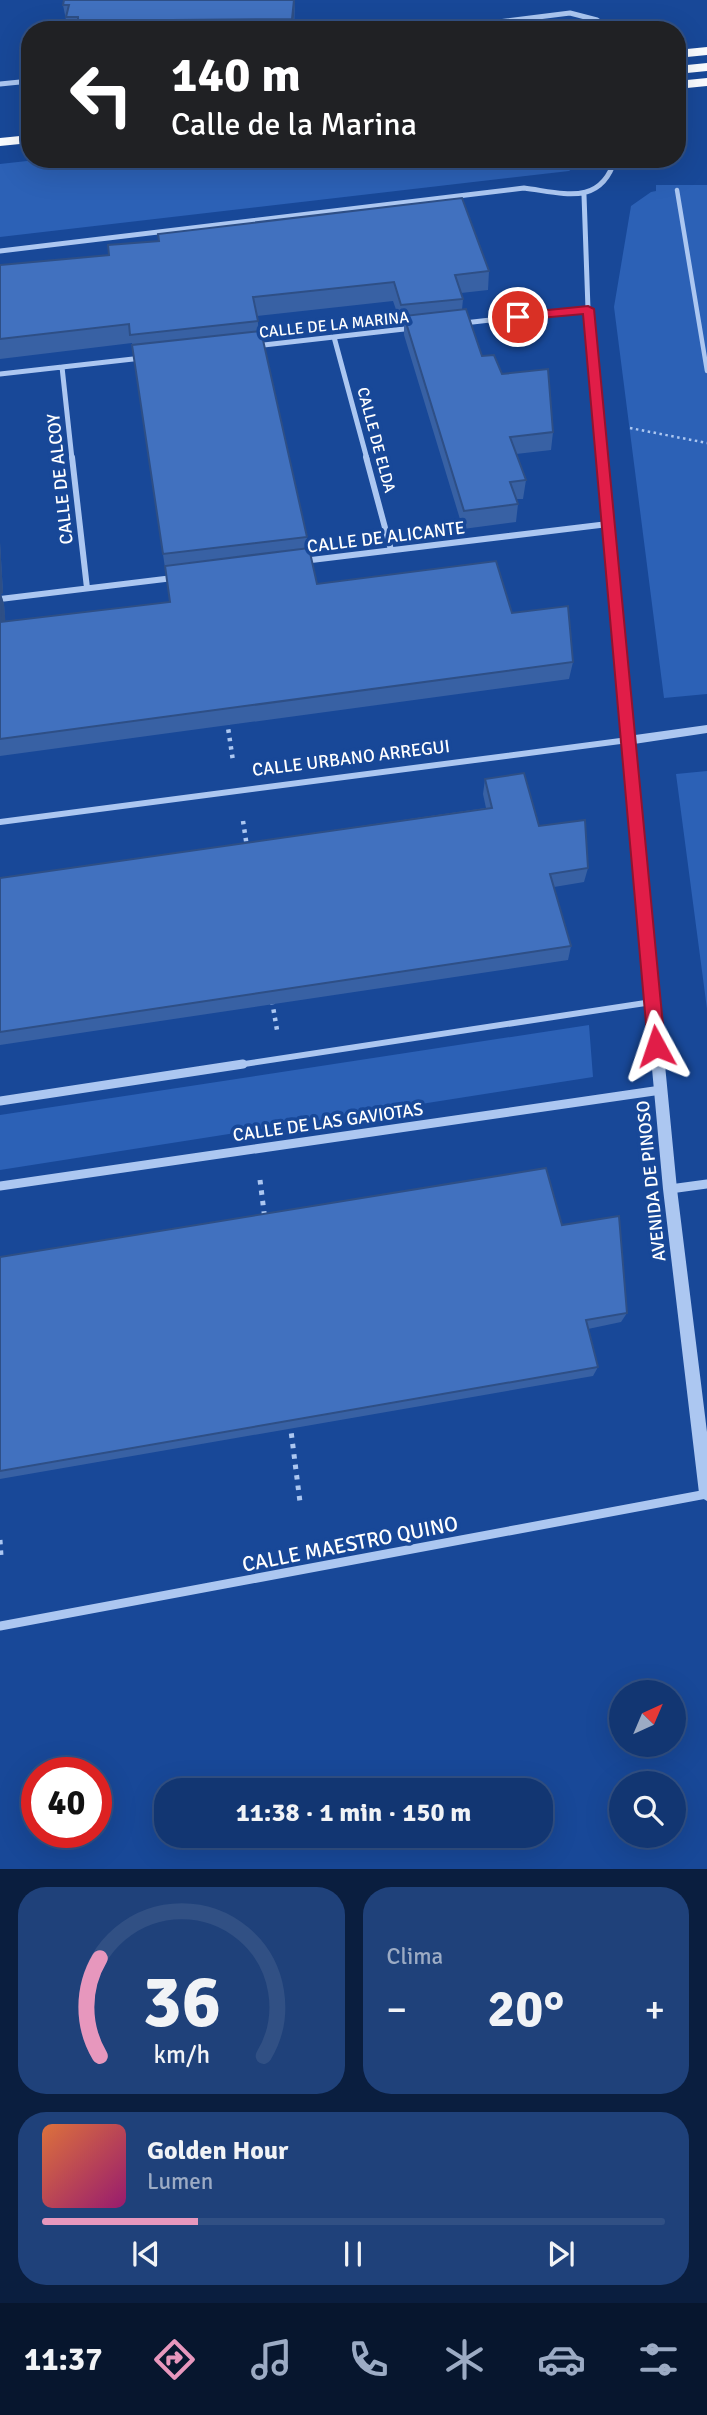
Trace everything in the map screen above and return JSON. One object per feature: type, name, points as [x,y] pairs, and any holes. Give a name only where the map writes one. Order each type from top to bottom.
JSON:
[{"type":"highway","points":[[686,53],[707,51]]},
{"type":"highway","points":[[686,69],[707,67]]},
{"type":"highway","points":[[686,84],[707,82]]},
{"type":"highway","points":[[0,142],[21,140]]},
{"type":"street","points":[[506,21],[570,13],[590,16],[601,21]]},
{"type":"street","points":[[0,84],[21,82]]},
{"type":"street","points":[[0,251],[524,188],[584,195],[607,182],[614,168]]},
{"type":"street","points":[[677,190],[707,371]]},
{"type":"street","name":"AVENIDA DE PINOSO","points":[[584,195],[588,309],[652,1002],[670,1189],[707,1494]]},
{"type":"street","points":[[453,324],[588,309]]},
{"type":"street","name":"CALLE DE LA MARINA","points":[[251,346],[426,327]]},
{"type":"street","name":"CALLE DE ELDA","points":[[334,337],[391,550]]},
{"type":"street","points":[[0,374],[156,356]]},
{"type":"street","name":"CALLE DE ALCOY","points":[[62,367],[87,588]]},
{"type":"street","name":"CALLE DE ALICANTE","points":[[297,562],[608,524]]},
{"type":"street","points":[[0,599],[177,577]]},
{"type":"street","name":"CALLE URBANO ARREGUI","points":[[0,822],[707,729]]},
{"type":"street","points":[[0,1101],[652,1002]]},
{"type":"street","name":"CALLE DE LAS GAVIOTAS","points":[[0,1186],[661,1090]]},
{"type":"street","points":[[670,1189],[707,1184]]},
{"type":"street","name":"CALLE MAESTRO QUINO","points":[[0,1626],[707,1494]]},
{"type":"path","points":[[625,427],[707,443]]},
{"type":"path","points":[[260,1176],[266,1230]]},
{"type":"path","points":[[290,1419],[300,1502]]},
{"type":"path","points":[[0,1540],[1,1556]]},
{"type":"shaded area","points":[[21,162],[21,168],[573,168],[569,171],[0,237],[0,164]]},
{"type":"shaded area","points":[[656,185],[707,185],[707,694],[664,698],[614,307],[631,206],[656,191]]},
{"type":"shaded area","points":[[707,771],[707,1009],[676,774]]},
{"type":"shaded area","points":[[589,1025],[593,1077],[0,1170],[0,1115]]},
{"type":"building","points":[[64,0],[294,0],[292,19],[78,20],[78,17],[66,17],[69,5],[63,5]]},
{"type":"building","points":[[462,198],[489,271],[455,275],[463,299],[401,305],[394,282],[253,297],[258,321],[130,335],[129,324],[0,339],[0,265],[109,255],[108,245],[159,241],[158,234]]},
{"type":"building","points":[[466,309],[482,356],[494,355],[502,374],[548,369],[553,432],[510,437],[526,480],[510,482],[518,504],[464,511],[404,316]]},
{"type":"building","points":[[261,331],[307,537],[163,554],[132,345]]},
{"type":"building","points":[[309,548],[317,584],[496,561],[512,613],[568,606],[573,662],[0,739],[0,603],[1,622],[170,602],[165,566]]},
{"type":"building","points":[[524,773],[539,826],[585,820],[588,868],[550,874],[571,946],[0,1032],[0,878],[492,808],[485,779]]},
{"type":"building","points":[[546,1168],[562,1225],[619,1216],[627,1313],[586,1320],[598,1367],[0,1471],[0,1257]]},
{"type":"route","points":[[518,317],[588,309],[656,1046]]}]
